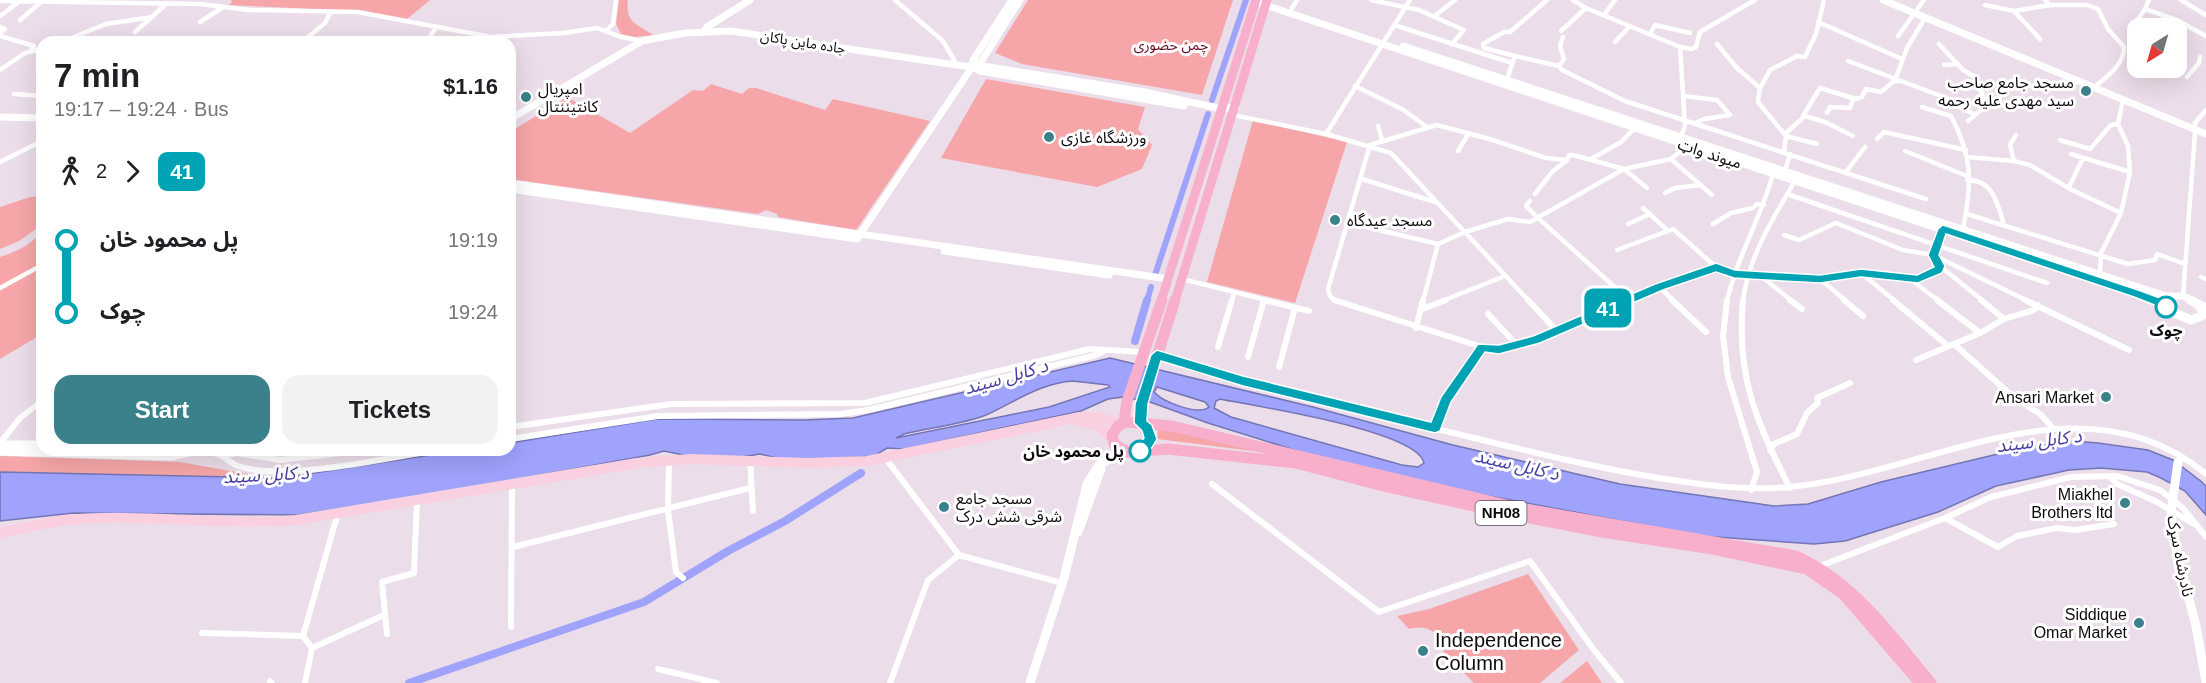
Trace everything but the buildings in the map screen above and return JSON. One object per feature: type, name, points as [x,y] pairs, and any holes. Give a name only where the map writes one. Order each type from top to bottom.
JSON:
[{"type":"highway","points":[[1263,1],[1224,145],[1142,404],[1142,424],[1151,439],[1145,448],[1130,452],[1112,439],[1113,430],[1122,423],[1127,400],[1168,281],[1222,109],[1263,1]]},
{"type":"highway","points":[[1211,147],[1224,145]]},
{"type":"highway","name":"NH08","points":[[1122,423],[1182,428],[1519,508],[1796,556],[1820,566],[1855,594],[1931,683]]},
{"type":"highway","name":"NH08","points":[[1130,452],[1168,448],[1278,460],[1508,514],[1602,532],[1713,549],[1807,569],[1843,594],[1920,683]]},
{"type":"main road","points":[[704,32],[707,27],[750,0]]},
{"type":"main road","points":[[972,67],[981,62],[1020,0]]},
{"type":"main road","points":[[1883,0],[2195,132]]},
{"type":"main road","name":"میوند واټ","points":[[1263,1],[1292,8],[1382,42],[1507,79],[2100,274],[2165,300]]},
{"type":"main road","name":"میوند واټ","points":[[1263,1],[1773,174],[2165,300]]},
{"type":"main road","points":[[1953,30],[1974,42],[2122,104],[2206,135]]},
{"type":"main road","name":"جاده ماین پاکان","points":[[516,120],[642,41],[704,32],[731,31],[762,35],[972,67]]},
{"type":"main road","name":"جاده ماین پاکان","points":[[516,115],[635,46]]},
{"type":"main road","points":[[972,67],[983,66],[1122,88],[1234,111]]},
{"type":"main road","points":[[972,67],[980,71],[1212,111],[1217,113],[1220,119]]},
{"type":"main road","points":[[0,115],[36,113]]},
{"type":"main road","points":[[0,115],[36,118]]},
{"type":"main road","points":[[516,184],[859,237]]},
{"type":"main road","points":[[516,190],[1168,281]]},
{"type":"main road","points":[[2183,296],[2203,312],[2196,319],[2183,318],[2170,311],[2165,300],[2183,296]]},
{"type":"main road","points":[[0,533],[18,528],[80,519],[276,521],[337,516],[512,483],[669,460],[823,464],[886,459],[1080,417],[1097,417],[1122,423]]},
{"type":"main road","points":[[1064,422],[1083,422],[1095,425],[1112,439]]},
{"type":"main road","points":[[0,444],[36,445]]},
{"type":"main road","points":[[0,450],[36,451]]},
{"type":"main road","points":[[1030,683],[1074,541],[1086,517],[1100,470],[1130,452]]},
{"type":"main road","name":"نادرشاه سړک","points":[[2178,462],[2171,512],[2206,682]]},
{"type":"street","points":[[0,16],[20,0]]},
{"type":"street","points":[[178,5],[186,0]]},
{"type":"street","points":[[607,30],[613,24],[616,0]]},
{"type":"street","points":[[895,0],[943,41],[957,65]]},
{"type":"street","points":[[859,237],[972,67],[973,60],[1012,0]]},
{"type":"street","points":[[1292,8],[1297,0]]},
{"type":"street","points":[[1371,0],[1406,5],[1436,15],[1464,30],[1452,44]]},
{"type":"street","points":[[1326,134],[1410,0]]},
{"type":"street","points":[[1445,0],[1453,1]]},
{"type":"street","points":[[1548,0],[1510,32],[1504,32],[1483,44],[1484,48],[1559,66],[1562,70],[1596,84],[1615,97],[1926,199]]},
{"type":"street","points":[[1573,0],[1586,8],[1680,47],[1692,49],[1696,46],[1700,33],[1755,0]]},
{"type":"street","points":[[1604,15],[1615,0]]},
{"type":"street","points":[[1785,171],[1787,153],[1785,135],[1758,102],[1760,88],[1770,70],[1797,56],[1805,57],[1815,34],[1824,0]]},
{"type":"street","points":[[1898,36],[1924,0]]},
{"type":"street","points":[[2045,0],[2050,5]]},
{"type":"street","points":[[2139,18],[2149,0]]},
{"type":"street","points":[[2181,0],[2206,15]]},
{"type":"street","points":[[0,1],[135,1],[330,13],[358,12],[485,36]]},
{"type":"street","points":[[1436,15],[1453,1]]},
{"type":"street","points":[[20,20],[41,2]]},
{"type":"street","points":[[135,32],[166,4]]},
{"type":"street","points":[[1985,5],[2014,11],[2050,5],[2087,5],[2098,9],[2110,33],[2119,39],[2124,47],[2124,55],[2120,64],[2093,88]]},
{"type":"street","points":[[200,22],[222,7]]},
{"type":"street","points":[[1561,30],[1586,8]]},
{"type":"street","points":[[2145,9],[2177,20],[2206,36]]},
{"type":"street","points":[[2014,11],[2040,39]]},
{"type":"street","points":[[309,36],[325,23],[330,13]]},
{"type":"street","points":[[74,36],[133,16],[153,16]]},
{"type":"street","points":[[1785,135],[1803,116],[1820,88],[1853,99],[1862,98],[1868,88],[1881,92],[1896,81],[1902,59],[1925,18]]},
{"type":"street","points":[[1818,22],[1902,59]]},
{"type":"street","points":[[1394,25],[1512,63]]},
{"type":"street","points":[[1650,34],[1655,25],[1690,33]]},
{"type":"street","points":[[1616,42],[1630,26]]},
{"type":"street","points":[[0,27],[5,29],[0,35],[34,46],[31,50]]},
{"type":"street","points":[[430,36],[436,28]]},
{"type":"street","points":[[509,36],[564,33],[597,28],[621,37],[642,41]]},
{"type":"street","points":[[1559,66],[1564,59],[1560,46],[1563,37]]},
{"type":"street","points":[[1717,44],[1741,70],[1746,79],[1760,88]]},
{"type":"street","points":[[1939,44],[1963,70],[1975,77],[1987,105],[1968,121]]},
{"type":"street","points":[[1680,47],[1685,121],[1681,136]]},
{"type":"street","points":[[0,70],[31,50],[36,50]]},
{"type":"street","points":[[1507,79],[1515,56]]},
{"type":"street","points":[[2187,77],[2199,63],[2200,57]]},
{"type":"street","points":[[1848,61],[1896,81],[1949,99],[1957,106],[1974,114]]},
{"type":"street","points":[[1944,65],[1958,64]]},
{"type":"street","points":[[1355,86],[1402,109],[1419,119],[1427,127]]},
{"type":"street","points":[[14,94],[36,96]]},
{"type":"street","points":[[1683,96],[1717,100],[1730,115],[1704,119],[1695,123]]},
{"type":"street","points":[[1827,113],[1830,107],[1850,108],[1853,99]]},
{"type":"street","points":[[2100,274],[2101,257],[2109,233],[2121,213],[2130,172],[2128,146],[2118,124],[2122,104]]},
{"type":"street","points":[[1923,107],[1951,116],[1966,150],[1969,203],[1963,229]]},
{"type":"street","points":[[2183,296],[2195,123],[2206,110]]},
{"type":"street","points":[[1234,111],[1370,145],[1391,153],[1556,330]]},
{"type":"street","points":[[1803,116],[1825,122],[1853,136]]},
{"type":"street","points":[[2060,140],[2090,149],[2111,124],[2118,124]]},
{"type":"street","points":[[1370,145],[1437,125],[1546,158],[1568,160]]},
{"type":"street","points":[[1378,126],[1382,140]]},
{"type":"street","points":[[1591,159],[1621,142],[1635,128]]},
{"type":"street","points":[[1877,139],[1884,132],[1966,150]]},
{"type":"street","points":[[1458,151],[1469,133]]},
{"type":"street","points":[[1785,135],[1817,144]]},
{"type":"street","points":[[2014,161],[2010,146],[2016,135]]},
{"type":"street","points":[[0,162],[36,144]]},
{"type":"street","points":[[1370,145],[1362,179],[1328,289],[1335,301],[1482,347],[1499,349],[1517,345],[1659,287],[1716,267]]},
{"type":"street","points":[[1349,223],[1438,244],[1465,232],[1508,219],[1527,223],[1624,169],[1671,159],[1688,145]]},
{"type":"street","points":[[1846,172],[1865,147]]},
{"type":"street","points":[[1905,150],[1967,178],[1986,184],[1993,194],[2004,225]]},
{"type":"street","points":[[2072,154],[2130,172]]},
{"type":"street","points":[[1534,194],[1552,172],[1568,160],[1569,155],[1624,169],[1647,188]]},
{"type":"street","points":[[1966,157],[2014,161],[2038,168],[2068,187],[2121,213]]},
{"type":"street","points":[[2068,187],[2083,158]]},
{"type":"street","points":[[1671,159],[1712,195]]},
{"type":"street","points":[[1751,490],[1757,472],[1734,399],[1725,355],[1725,315],[1734,274],[1764,205],[1773,174]]},
{"type":"street","points":[[1362,179],[1436,202]]},
{"type":"street","points":[[1790,488],[1770,450],[1744,384],[1741,363],[1740,311],[1748,275],[1776,209],[1795,181]]},
{"type":"street","points":[[1665,193],[1675,188],[1700,185]]},
{"type":"street","points":[[1786,194],[2047,283]]},
{"type":"street","points":[[1530,201],[1526,206],[1629,300]]},
{"type":"street","points":[[1713,224],[1731,213],[1753,208],[1758,203],[1764,205]]},
{"type":"street","points":[[1643,208],[1667,230]]},
{"type":"street","points":[[1628,224],[1650,214]]},
{"type":"street","points":[[1967,214],[2128,264],[2155,260],[2157,254],[2185,264]]},
{"type":"street","points":[[1784,235],[1799,240],[1835,222],[1903,250],[1933,255],[2129,350]]},
{"type":"street","points":[[1617,250],[1673,229],[1716,267],[1734,274],[1820,279],[1861,273],[1918,279],[1938,270],[1940,266]]},
{"type":"street","points":[[1943,229],[1933,255],[1940,266],[2004,319]]},
{"type":"street","points":[[1416,327],[1438,244]]},
{"type":"street","points":[[0,288],[36,268]]},
{"type":"street","points":[[1861,273],[2011,395],[2040,414],[2053,428]]},
{"type":"street","points":[[1420,310],[1504,276]]},
{"type":"street","points":[[1761,276],[1802,309]]},
{"type":"street","points":[[1182,279],[1309,312]]},
{"type":"street","points":[[1820,279],[1863,316]]},
{"type":"street","points":[[1910,279],[1980,333]]},
{"type":"street","points":[[1659,287],[1706,332]]},
{"type":"street","points":[[1218,347],[1234,292]]},
{"type":"street","points":[[1248,357],[1264,300]]},
{"type":"street","points":[[1916,360],[1980,333],[2004,319],[2034,310],[2038,305]]},
{"type":"street","points":[[1279,368],[1295,308]]},
{"type":"street","points":[[1488,314],[1517,345]]},
{"type":"street","points":[[1435,428],[1445,400],[1482,347]]},
{"type":"street","points":[[516,426],[671,404],[839,405],[865,403],[1090,349],[1108,349],[1141,358]]},
{"type":"street","points":[[516,438],[658,416],[840,414],[894,405],[1093,356],[1108,349]]},
{"type":"street","points":[[1155,361],[1608,471],[1708,486],[1751,490],[1790,488],[1853,475],[2025,431],[2053,428],[2083,428],[2157,442],[2188,459],[2206,474]]},
{"type":"street","points":[[1770,450],[1774,444],[1797,434],[1807,413],[1818,403],[1817,398],[1850,383]]},
{"type":"street","points":[[892,397],[894,405]]},
{"type":"street","points":[[0,444],[20,418],[36,406]]},
{"type":"street","points":[[222,456],[228,462],[274,471],[300,471],[398,456]]},
{"type":"street","points":[[255,456],[280,460],[327,456]]},
{"type":"street","points":[[886,459],[959,555],[1062,583]]},
{"type":"street","points":[[669,460],[668,510],[676,572],[683,578]]},
{"type":"street","points":[[750,461],[753,510]]},
{"type":"street","points":[[1820,566],[1945,518],[1991,497],[2071,477],[2117,476],[2160,490],[2174,500],[2206,537]]},
{"type":"street","points":[[2110,477],[2117,484],[2157,502],[2198,526]]},
{"type":"street","points":[[511,627],[512,483]]},
{"type":"street","points":[[1212,484],[1379,612],[1530,561],[1594,650],[1621,683]]},
{"type":"street","points":[[513,547],[750,488]]},
{"type":"street","points":[[387,634],[382,582],[414,573],[417,500]]},
{"type":"street","points":[[303,636],[337,516]]},
{"type":"street","points":[[1945,518],[1998,547],[2017,537],[2057,528],[2074,530],[2114,524]]},
{"type":"street","points":[[890,683],[928,580],[959,555]]},
{"type":"street","points":[[312,648],[384,615]]},
{"type":"street","points":[[202,633],[303,636]]},
{"type":"street","points":[[303,636],[312,648],[305,683]]},
{"type":"street","points":[[658,669],[717,683]]},
{"type":"green space","points":[[231,0],[430,0],[407,19],[360,11],[229,5]]},
{"type":"green space","points":[[619,0],[628,0],[630,18],[653,35],[635,37],[621,34],[616,24]]},
{"type":"green space","name":"چمن حضوری","points":[[1028,0],[1233,0],[1202,95],[1022,64],[995,53]]},
{"type":"green space","name":"ورزشگاه غازی","points":[[986,79],[1145,107],[1138,129],[1152,145],[1142,169],[1097,187],[941,158]]},
{"type":"green space","points":[[711,84],[742,94],[749,88],[756,88],[825,110],[833,99],[930,121],[856,230],[778,217],[777,214],[766,210],[758,214],[516,180],[516,128],[567,97],[630,133],[693,90],[703,91]]},
{"type":"green space","points":[[1253,120],[1347,142],[1295,303],[1207,282]]},
{"type":"green space","points":[[36,196],[36,229],[19,241],[0,249],[0,207]]},
{"type":"green space","points":[[36,238],[36,338],[0,359],[0,257],[19,250]]},
{"type":"green space","points":[[1166,427],[1261,452],[1157,439],[1158,430]]},
{"type":"green space","points":[[0,456],[180,462],[259,476],[258,478],[0,472]]},
{"type":"green space","points":[[1528,574],[1579,650],[1540,683],[1474,683],[1463,672],[1465,667],[1444,656],[1442,642],[1434,632],[1423,628],[1409,629],[1397,616],[1429,609]]},
{"type":"green space","points":[[1587,661],[1602,683],[1560,683]]},
{"type":"water","name":"د کابل سيند","points":[[1110,358],[1313,407],[1453,445],[1620,484],[1774,506],[1808,504],[1881,482],[2027,447],[2074,441],[2148,450],[2173,460],[2206,486],[2206,515],[2185,491],[2161,478],[2147,472],[2101,468],[2069,470],[1996,486],[1938,512],[1845,541],[1814,544],[1702,536],[1468,492],[1320,458],[1150,402],[1123,397],[1108,399],[1081,411],[905,449],[887,448],[874,456],[791,461],[760,454],[742,457],[688,456],[664,451],[423,496],[298,515],[74,513],[0,521],[0,472],[282,478],[424,456],[516,456],[516,442],[657,419],[853,418]],"holes":[[[1073,381],[1110,387],[1049,407],[896,438],[904,434],[977,418],[1039,389]],[[1157,387],[1205,402],[1209,407],[1189,409],[1172,404],[1154,392]],[[1220,399],[1332,421],[1365,430],[1394,440],[1415,451],[1424,463],[1418,467],[1402,465],[1231,417],[1214,408],[1216,401]]]},
{"type":"waterway","points":[[1212,100],[1246,0]]},
{"type":"waterway","points":[[1155,275],[1208,114]]},
{"type":"waterway","points":[[1147,301],[1151,287]]},
{"type":"waterway","points":[[1135,341],[1147,300]]},
{"type":"waterway","points":[[409,683],[644,602],[728,551],[785,521],[861,473]]},
{"type":"bus line","name":"41","points":[[1140,451],[1149,444],[1151,439],[1148,429],[1141,423],[1142,404],[1157,355],[1243,381],[1435,428],[1445,400],[1482,347],[1499,349],[1536,340],[1659,287],[1716,267],[1734,274],[1748,275],[1820,279],[1861,273],[1918,279],[1938,270],[1940,266],[1933,255],[1943,229],[2138,294],[2164,304],[2166,307]]},
{"type":"place","name":"مسجد جامع صاحب سید مهدی علیه رحمه","points":[[2086,91]]},
{"type":"place","name":"امپریال کانتیننتال","points":[[526,97]]},
{"type":"place","name":"ورزشگاه غازی","points":[[1049,137]]},
{"type":"place","name":"مسجد عیدگاه","points":[[1335,220]]},
{"type":"place","name":"چوک","points":[[2166,307]]},
{"type":"place","name":"Ansari Market","points":[[2106,397]]},
{"type":"place","name":"پل محمود خان","points":[[1140,451]]},
{"type":"place","name":"Miakhel Brothers ltd","points":[[2125,503]]},
{"type":"place","name":"مسجد جامع شرقی شش درک","points":[[944,507]]},
{"type":"place","name":"Siddique Omar Market","points":[[2139,623]]},
{"type":"place","name":"Independence Column","points":[[1423,651]]}]
